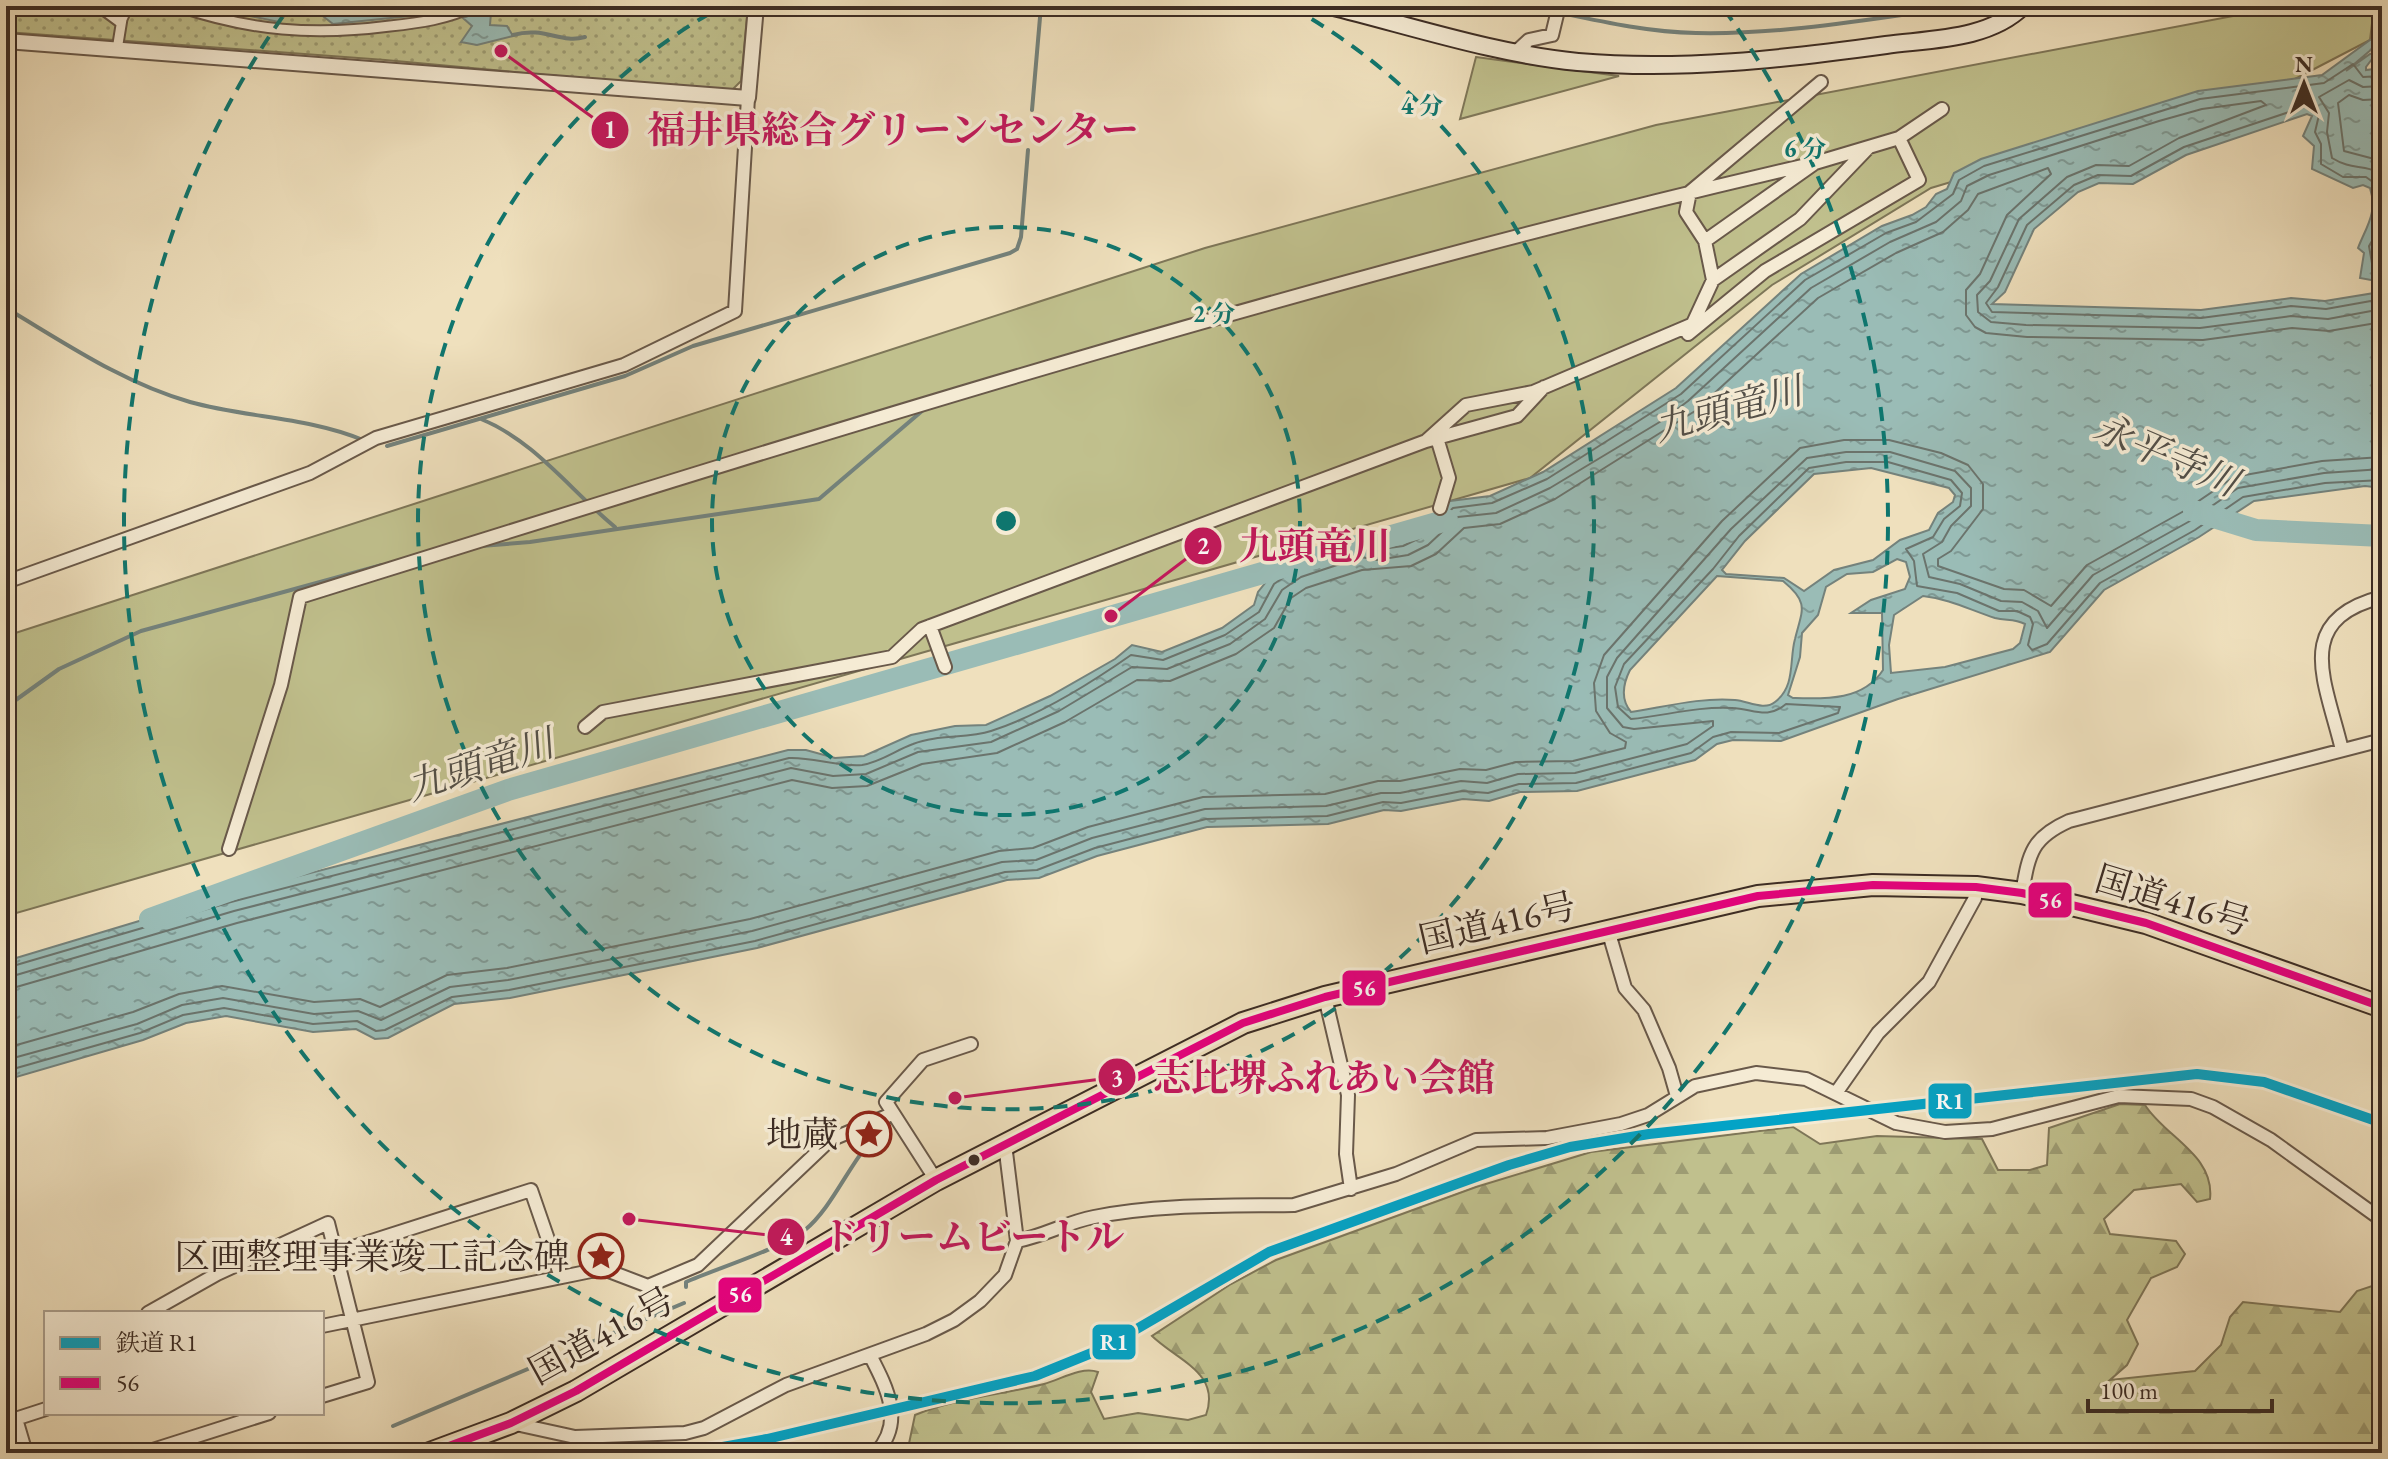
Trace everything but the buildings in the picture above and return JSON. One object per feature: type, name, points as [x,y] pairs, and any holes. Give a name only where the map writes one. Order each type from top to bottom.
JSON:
[{"type":"highway","name":"国道416号","points":[[430,1453],[511,1423],[633,1360],[936,1180],[1224,1031],[1325,997],[1608,930],[1793,890],[1873,885],[1976,887],[2022,893],[2106,911],[2185,935],[2382,1007]]},
{"type":"main road","points":[[1330,6],[1516,52],[1615,64],[1752,62],[1952,36],[1997,24],[2019,10]]},
{"type":"street","points":[[98,6],[121,23]]},
{"type":"street","points":[[117,50],[121,23],[128,6]]},
{"type":"street","points":[[177,6],[284,32],[341,32],[416,23],[459,14],[474,6]]},
{"type":"street","points":[[6,582],[310,473],[376,438],[624,365],[735,311],[756,6]]},
{"type":"street","points":[[1516,52],[1529,40],[1552,35],[1559,6]]},
{"type":"street","points":[[6,41],[748,98]]},
{"type":"street","points":[[1713,280],[1705,241],[1686,212],[1690,192],[1821,82]]},
{"type":"street","points":[[229,849],[281,685],[300,597],[861,422],[1358,276],[1869,147],[1899,138],[1942,109]]},
{"type":"street","points":[[1869,147],[1800,219],[1713,280],[1688,334],[1765,271],[1919,180],[1899,138]]},
{"type":"street","points":[[1705,241],[1815,163]]},
{"type":"street","points":[[1432,439],[1466,405],[1544,387],[1693,324]]},
{"type":"street","points":[[585,727],[603,712],[892,657],[922,629],[1432,439],[1517,416],[1544,387]]},
{"type":"street","points":[[1432,439],[1449,478],[1440,508]]},
{"type":"street","points":[[2342,750],[2324,674],[2321,654],[2323,640],[2330,624],[2344,610],[2382,597]]},
{"type":"street","points":[[930,626],[945,667]]},
{"type":"street","points":[[2022,893],[2028,859],[2037,842],[2059,826],[2382,740]]},
{"type":"street","points":[[1836,1093],[1878,1033],[1929,982],[1975,898],[1976,887]]},
{"type":"street","points":[[1608,930],[1625,988],[1644,1010],[1669,1068],[1677,1096]]},
{"type":"street","points":[[1325,997],[1348,1095],[1346,1154],[1351,1189]]},
{"type":"street","points":[[936,1180],[886,1102],[923,1060],[971,1044]]},
{"type":"street","points":[[1017,1241],[1039,1237],[1093,1217],[1172,1207],[1294,1205],[1351,1189],[1476,1140],[1547,1138],[1621,1124],[1648,1115],[1677,1096],[1710,1081],[1756,1073],[1806,1079],[1896,1123],[1968,1133],[2119,1096],[2155,1095],[2191,1099],[2213,1107],[2271,1140],[2382,1220]]},
{"type":"street","points":[[324,1326],[606,1270],[648,1286],[698,1265],[830,1140],[892,1114]]},
{"type":"street","points":[[511,1423],[575,1437],[685,1433],[704,1428],[786,1385],[926,1334],[980,1301],[1005,1275],[1017,1241],[1005,1144]]},
{"type":"street","points":[[337,1252],[531,1190],[561,1277]]},
{"type":"street","points":[[152,1311],[217,1274],[328,1223],[368,1382],[324,1395]]},
{"type":"street","points":[[870,1355],[883,1381],[893,1418],[892,1430],[876,1453]]},
{"type":"street","points":[[26,1453],[11,1421],[44,1410]]},
{"type":"street","points":[[143,1453],[263,1415]]},
{"type":"green space","points":[[6,6],[748,6],[741,81],[730,92],[385,60],[6,32]]},
{"type":"green space","points":[[2286,6],[2374,6],[2370,40],[2293,80],[1931,188],[1772,285],[1530,478],[6,916],[6,636],[1205,248],[1656,125]]},
{"type":"green space","points":[[1476,57],[1619,76],[1460,119]]},
{"type":"green space","points":[[2120,1104],[2145,1105],[2197,1158],[2205,1170],[2210,1199],[2197,1202],[2181,1184],[2134,1190],[2104,1219],[2110,1234],[2176,1241],[2185,1254],[2177,1267],[2151,1278],[2127,1320],[2138,1344],[2127,1365],[2110,1380],[2195,1371],[2221,1345],[2230,1317],[2243,1302],[2340,1312],[2357,1291],[2372,1286],[2382,1290],[2382,1453],[907,1453],[915,1415],[1085,1371],[1098,1372],[1091,1392],[1104,1419],[1138,1413],[1188,1420],[1206,1415],[1208,1388],[1202,1378],[1152,1336],[1231,1284],[1276,1260],[1476,1187],[1591,1152],[1793,1127],[1820,1144],[1877,1136],[1982,1139],[1998,1170],[2030,1170],[2047,1165],[2049,1128]]},
{"type":"water","points":[[202,6],[310,6],[291,9],[279,22]]},
{"type":"water","points":[[310,6],[397,6],[429,9],[429,14],[333,24]]},
{"type":"water","points":[[478,12],[491,13],[490,25],[507,26],[513,36],[477,45],[461,42],[472,26],[463,18]]},
{"type":"water","points":[[2382,38],[2382,47],[2372,49],[2346,71],[2370,54],[2382,51],[2382,55],[2372,59],[2366,70],[2382,68],[2382,282],[2360,278],[2364,253],[2358,248],[2372,212],[2370,188],[2363,185],[2353,188],[2312,169],[2314,146],[2303,136],[2312,116],[2307,114],[2186,155],[2133,184],[2099,183],[2078,192],[2034,229],[2005,292],[1992,304],[2201,310],[2291,298],[2325,301],[2380,292],[2382,283],[2382,488],[2365,486],[2254,501],[2199,537],[2104,590],[2050,652],[1898,699],[1781,741],[1733,740],[1717,744],[1695,760],[1577,791],[1520,792],[1489,801],[1463,799],[1401,811],[1384,810],[1328,824],[1207,827],[1097,856],[1039,878],[1007,880],[757,948],[510,998],[454,1004],[388,1038],[375,1039],[356,1029],[313,1032],[226,1016],[186,1023],[143,1040],[6,1080],[6,961],[229,894],[788,750],[806,750],[835,758],[864,756],[911,735],[955,726],[986,725],[1050,696],[1115,659],[1132,645],[1162,652],[1222,628],[1254,605],[1258,592],[1274,572],[1294,560],[1360,538],[1375,542],[1400,539],[1417,531],[1450,501],[1490,496],[1543,472],[1676,388],[1801,274],[1882,226],[1926,207],[1936,194],[1947,189],[1954,173],[1981,159],[2198,91],[2322,75],[2370,40]],"holes":[[[1871,468],[1949,488],[1955,495],[1953,502],[1938,513],[1929,530],[1900,540],[1873,560],[1834,570],[1804,591],[1784,578],[1726,574],[1722,570],[1745,541],[1814,474]],[[1897,559],[1906,562],[1910,577],[1905,589],[1871,600],[1851,613],[1882,613],[1883,670],[1865,688],[1854,693],[1830,698],[1793,698],[1788,695],[1800,657],[1802,633],[1818,615],[1826,587],[1847,574],[1873,572]],[[1717,576],[1783,581],[1801,601],[1789,681],[1782,696],[1771,705],[1709,700],[1631,712],[1625,702],[1624,691],[1630,670]],[[1923,596],[2025,624],[2020,643],[2013,649],[1945,667],[1891,673],[1889,645],[1894,615]]]},
{"type":"waterway","points":[[1032,110],[1041,6]]},
{"type":"waterway","points":[[1527,6],[1632,27],[1696,33],[1797,28],[1964,6]]},
{"type":"waterway","points":[[429,11],[451,12]]},
{"type":"waterway","points":[[513,35],[534,32],[576,39],[585,37]]},
{"type":"waterway","points":[[387,446],[625,376],[693,346],[1010,253],[1017,249],[1021,237],[1028,150]]},
{"type":"waterway","points":[[6,308],[95,361],[165,394],[212,407],[321,427],[363,440]]},
{"type":"waterway","points":[[481,546],[530,542],[819,499],[922,411]]},
{"type":"waterway","points":[[481,419],[536,453],[615,527]]},
{"type":"waterway","name":"永平寺川","points":[[2194,511],[2256,530],[2382,536]]},
{"type":"waterway","name":"九頭竜川","points":[[150,919],[508,790],[1447,520]]},
{"type":"waterway","points":[[6,707],[59,669],[141,631],[382,565]]},
{"type":"waterway","points":[[686,1287],[686,1282],[766,1251],[805,1230],[817,1219],[867,1146],[889,1126]]},
{"type":"waterway","points":[[393,1426],[684,1303]]},
{"type":"rail line","name":"R1","points":[[689,1453],[767,1439],[1035,1376],[1104,1348],[1269,1252],[1509,1165],[1570,1147],[1649,1134],[2197,1074],[2264,1082],[2382,1123]]},
{"type":"transit line","name":"56","points":[[430,1453],[511,1423],[576,1391],[936,1180],[1243,1023],[1325,997],[1758,896],[1873,885],[1976,887],[2022,893],[2146,923],[2382,1007]]},
{"type":"place","name":"福井県総合グリーンセンター","points":[[501,51]]},
{"type":"place","name":"九頭竜川","points":[[1111,616]]},
{"type":"place","name":"志比堺ふれあい会館","points":[[955,1098]]},
{"type":"place","name":"地蔵","points":[[869,1134]]},
{"type":"place","name":"ドリームビートル","points":[[629,1219]]},
{"type":"place","name":"区画整理事業竣工記念碑","points":[[601,1256]]}]
